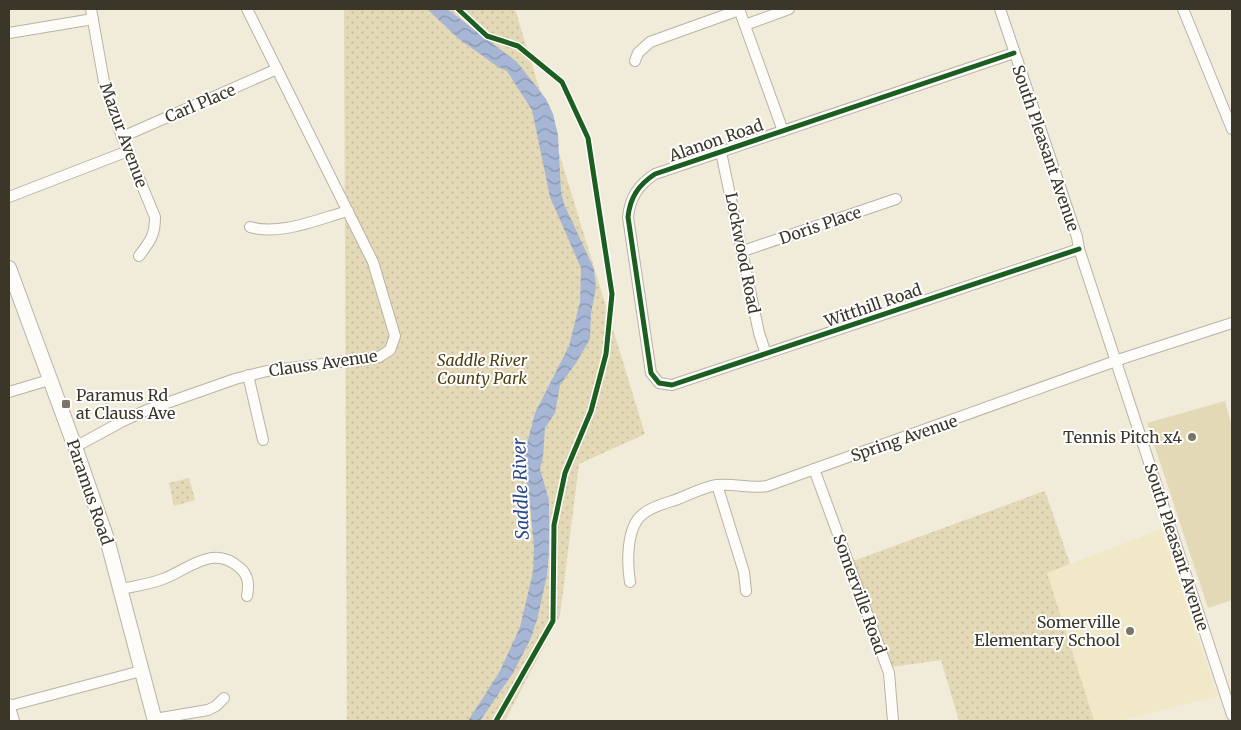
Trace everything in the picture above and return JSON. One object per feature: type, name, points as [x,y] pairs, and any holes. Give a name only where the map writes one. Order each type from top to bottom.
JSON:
[{"type":"main road","name":"Paramus Road","points":[[9,268],[108,542],[155,720]]},
{"type":"street","name":"Clauss Avenue","points":[[75,447],[147,410],[248,375],[267,371],[378,358],[390,350],[394,343],[394,330],[373,262],[247,9]]},
{"type":"street","points":[[634,61],[650,42],[739,9],[783,131]]},
{"type":"street","points":[[745,25],[789,9]]},
{"type":"street","name":"South Pleasant Avenue","points":[[1000,9],[1077,237],[1079,249],[1232,715]]},
{"type":"street","points":[[1183,9],[1232,129]]},
{"type":"street","points":[[9,34],[92,14]]},
{"type":"street","name":"Mazur Avenue","points":[[92,14],[104,82],[128,152],[155,217],[155,230],[151,240],[139,256]]},
{"type":"street","name":"Alanon Road","points":[[676,384],[665,385],[659,383],[651,373],[629,228],[629,207],[638,188],[646,180],[656,174],[1014,53]]},
{"type":"street","name":"Carl Place","points":[[122,136],[278,69]]},
{"type":"street","points":[[9,197],[128,152]]},
{"type":"street","name":"Lockwood Road","points":[[722,152],[759,333],[766,354]]},
{"type":"street","name":"Doris Place","points":[[743,251],[896,199]]},
{"type":"street","points":[[250,227],[260,230],[275,230],[348,211]]},
{"type":"street","name":"Witthill Road","points":[[676,384],[1079,249]]},
{"type":"street","name":"Spring Avenue","points":[[630,582],[628,568],[631,533],[641,515],[648,510],[717,485],[732,484],[756,488],[767,486],[1116,361],[1232,323]]},
{"type":"street","points":[[248,375],[262,440]]},
{"type":"street","points":[[9,392],[49,380]]},
{"type":"street","name":"Somerville Road","points":[[814,469],[889,673],[893,721]]},
{"type":"street","points":[[717,485],[744,572],[746,591]]},
{"type":"street","points":[[121,589],[162,580],[194,563],[209,558],[219,558],[236,564],[248,577],[247,596]]},
{"type":"street","points":[[14,721],[9,705],[141,671]]},
{"type":"street","points":[[155,720],[208,710],[216,706],[224,698]]},
{"type":"shaded area","name":"Somerville Elementary School","points":[[1161,529],[1217,696],[1119,721],[1094,721],[1047,573]]},
{"type":"green space","name":"Saddle River County Park","points":[[344,9],[515,9],[645,434],[579,464],[560,615],[505,721],[347,721]]},
{"type":"green space","points":[[1225,401],[1232,427],[1232,600],[1208,608],[1147,423]]},
{"type":"green space","points":[[189,478],[195,500],[174,506],[169,483]]},
{"type":"green space","points":[[1045,491],[1070,564],[1047,573],[1094,720],[959,721],[941,660],[891,667],[853,561]]},
{"type":"water","points":[[427,9],[447,9],[517,62],[546,99],[553,114],[558,135],[561,192],[564,204],[594,269],[596,288],[591,313],[590,339],[560,385],[555,413],[545,428],[543,457],[540,469],[549,500],[549,552],[547,575],[537,620],[530,640],[513,673],[480,721],[468,721],[500,671],[520,627],[533,572],[534,547],[529,493],[522,463],[535,413],[569,346],[580,302],[581,268],[550,197],[532,110],[507,71],[498,67],[459,39]]},
{"type":"cycle path","points":[[458,9],[487,36],[518,46],[562,82],[588,138],[612,294],[606,354],[591,411],[565,473],[554,525],[553,621],[496,721]]},
{"type":"cycle path","points":[[1014,53],[655,174],[644,183],[633,198],[628,217],[651,373],[659,383],[672,385],[1079,249]]},
{"type":"place","name":"Paramus Rd at Clauss Ave","points":[[66,404]]},
{"type":"place","name":"Tennis Pitch x4","points":[[1192,437]]},
{"type":"place","name":"Somerville Elementary School","points":[[1130,631]]},
{"type":"water label","name":"Saddle River","points":[[521,489]]}]
